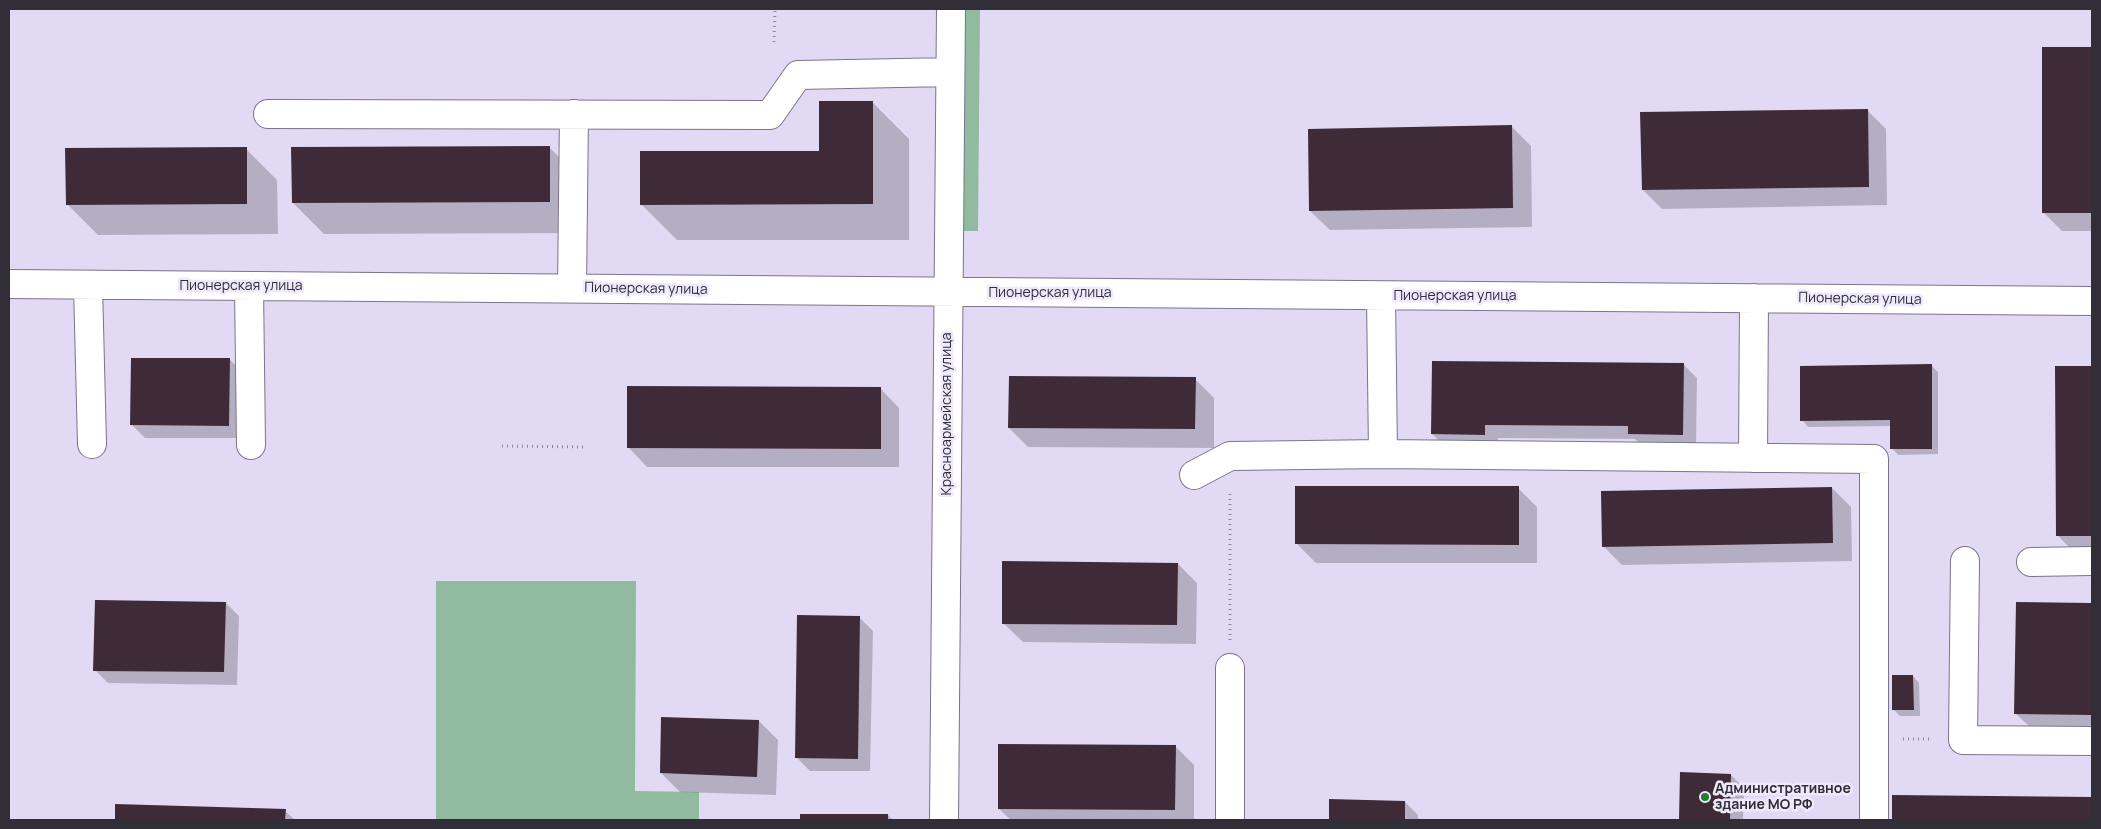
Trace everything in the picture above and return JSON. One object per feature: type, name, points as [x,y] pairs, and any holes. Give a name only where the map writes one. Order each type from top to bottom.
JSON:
[{"type":"street","name":"Красноармейская улица","points":[[944,820],[951,9]]},
{"type":"street","points":[[268,114],[770,115],[798,75],[950,72]]},
{"type":"street","points":[[572,288],[574,114]]},
{"type":"street","name":"Пионерская улица","points":[[9,284],[2092,301]]},
{"type":"street","points":[[88,285],[92,444]]},
{"type":"street","points":[[249,286],[251,445]]},
{"type":"street","points":[[1381,296],[1383,454]]},
{"type":"street","points":[[1753,458],[1754,298]]},
{"type":"street","points":[[1194,475],[1230,456],[1383,454],[1874,459],[1874,820]]},
{"type":"street","points":[[2031,562],[2092,561]]},
{"type":"street","points":[[1965,562],[1963,740],[2092,741]]},
{"type":"street","points":[[1230,668],[1230,820]]},
{"type":"path","points":[[774,42],[775,9]]},
{"type":"path","points":[[502,446],[585,447]]},
{"type":"path","points":[[1230,456],[1230,668]]},
{"type":"path","points":[[1874,739],[1963,740]]},
{"type":"green space","points":[[962,9],[980,9],[978,231],[960,231]]},
{"type":"green space","points":[[436,581],[636,581],[635,791],[699,792],[699,820],[436,820]]},
{"type":"building","points":[[2042,47],[2092,47],[2092,213],[2042,213]]},
{"type":"building","points":[[819,101],[873,101],[873,204],[640,205],[640,151],[819,151]]},
{"type":"building","points":[[1868,109],[1869,187],[1642,190],[1640,112]]},
{"type":"building","points":[[1512,125],[1513,208],[1309,211],[1308,129]]},
{"type":"building","points":[[550,146],[550,202],[292,203],[291,147]]},
{"type":"building","points":[[247,147],[247,204],[66,205],[65,148]]},
{"type":"building","points":[[131,358],[230,358],[229,426],[130,425]]},
{"type":"building","points":[[1432,361],[1684,363],[1683,435],[1628,434],[1628,426],[1485,425],[1485,435],[1431,434]]},
{"type":"building","points":[[1932,364],[1932,449],[1890,449],[1890,420],[1800,421],[1800,366]]},
{"type":"building","points":[[2055,366],[2092,366],[2092,536],[2056,536]]},
{"type":"building","points":[[1009,376],[1196,377],[1195,429],[1008,428]]},
{"type":"building","points":[[627,386],[881,387],[881,449],[627,448]]},
{"type":"building","points":[[1295,486],[1519,486],[1519,545],[1295,544]]},
{"type":"building","points":[[1832,487],[1833,543],[1602,547],[1601,491]]},
{"type":"building","points":[[1002,561],[1178,563],[1177,625],[1002,624]]},
{"type":"building","points":[[95,600],[226,602],[224,672],[93,671]]},
{"type":"building","points":[[2016,602],[2092,603],[2092,715],[2014,714]]},
{"type":"building","points":[[797,615],[860,616],[858,759],[795,758]]},
{"type":"building","points":[[1892,675],[1913,675],[1914,710],[1892,710]]},
{"type":"building","points":[[661,717],[759,720],[757,777],[660,773]]},
{"type":"building","points":[[998,744],[1176,745],[1175,810],[998,809]]},
{"type":"building","name":"Административное здание МО РФ","points":[[1680,772],[1731,774],[1730,820],[1679,820]]},
{"type":"building","points":[[1892,795],[2092,797],[2092,820],[1892,820]]},
{"type":"building","points":[[1329,799],[1405,801],[1405,820],[1329,820]]},
{"type":"building","points":[[115,804],[286,809],[285,820],[115,820]]},
{"type":"building","points":[[800,814],[888,814],[888,820],[800,820]]},
{"type":"place","name":"Административное здание МО РФ","points":[[1705,797]]}]
